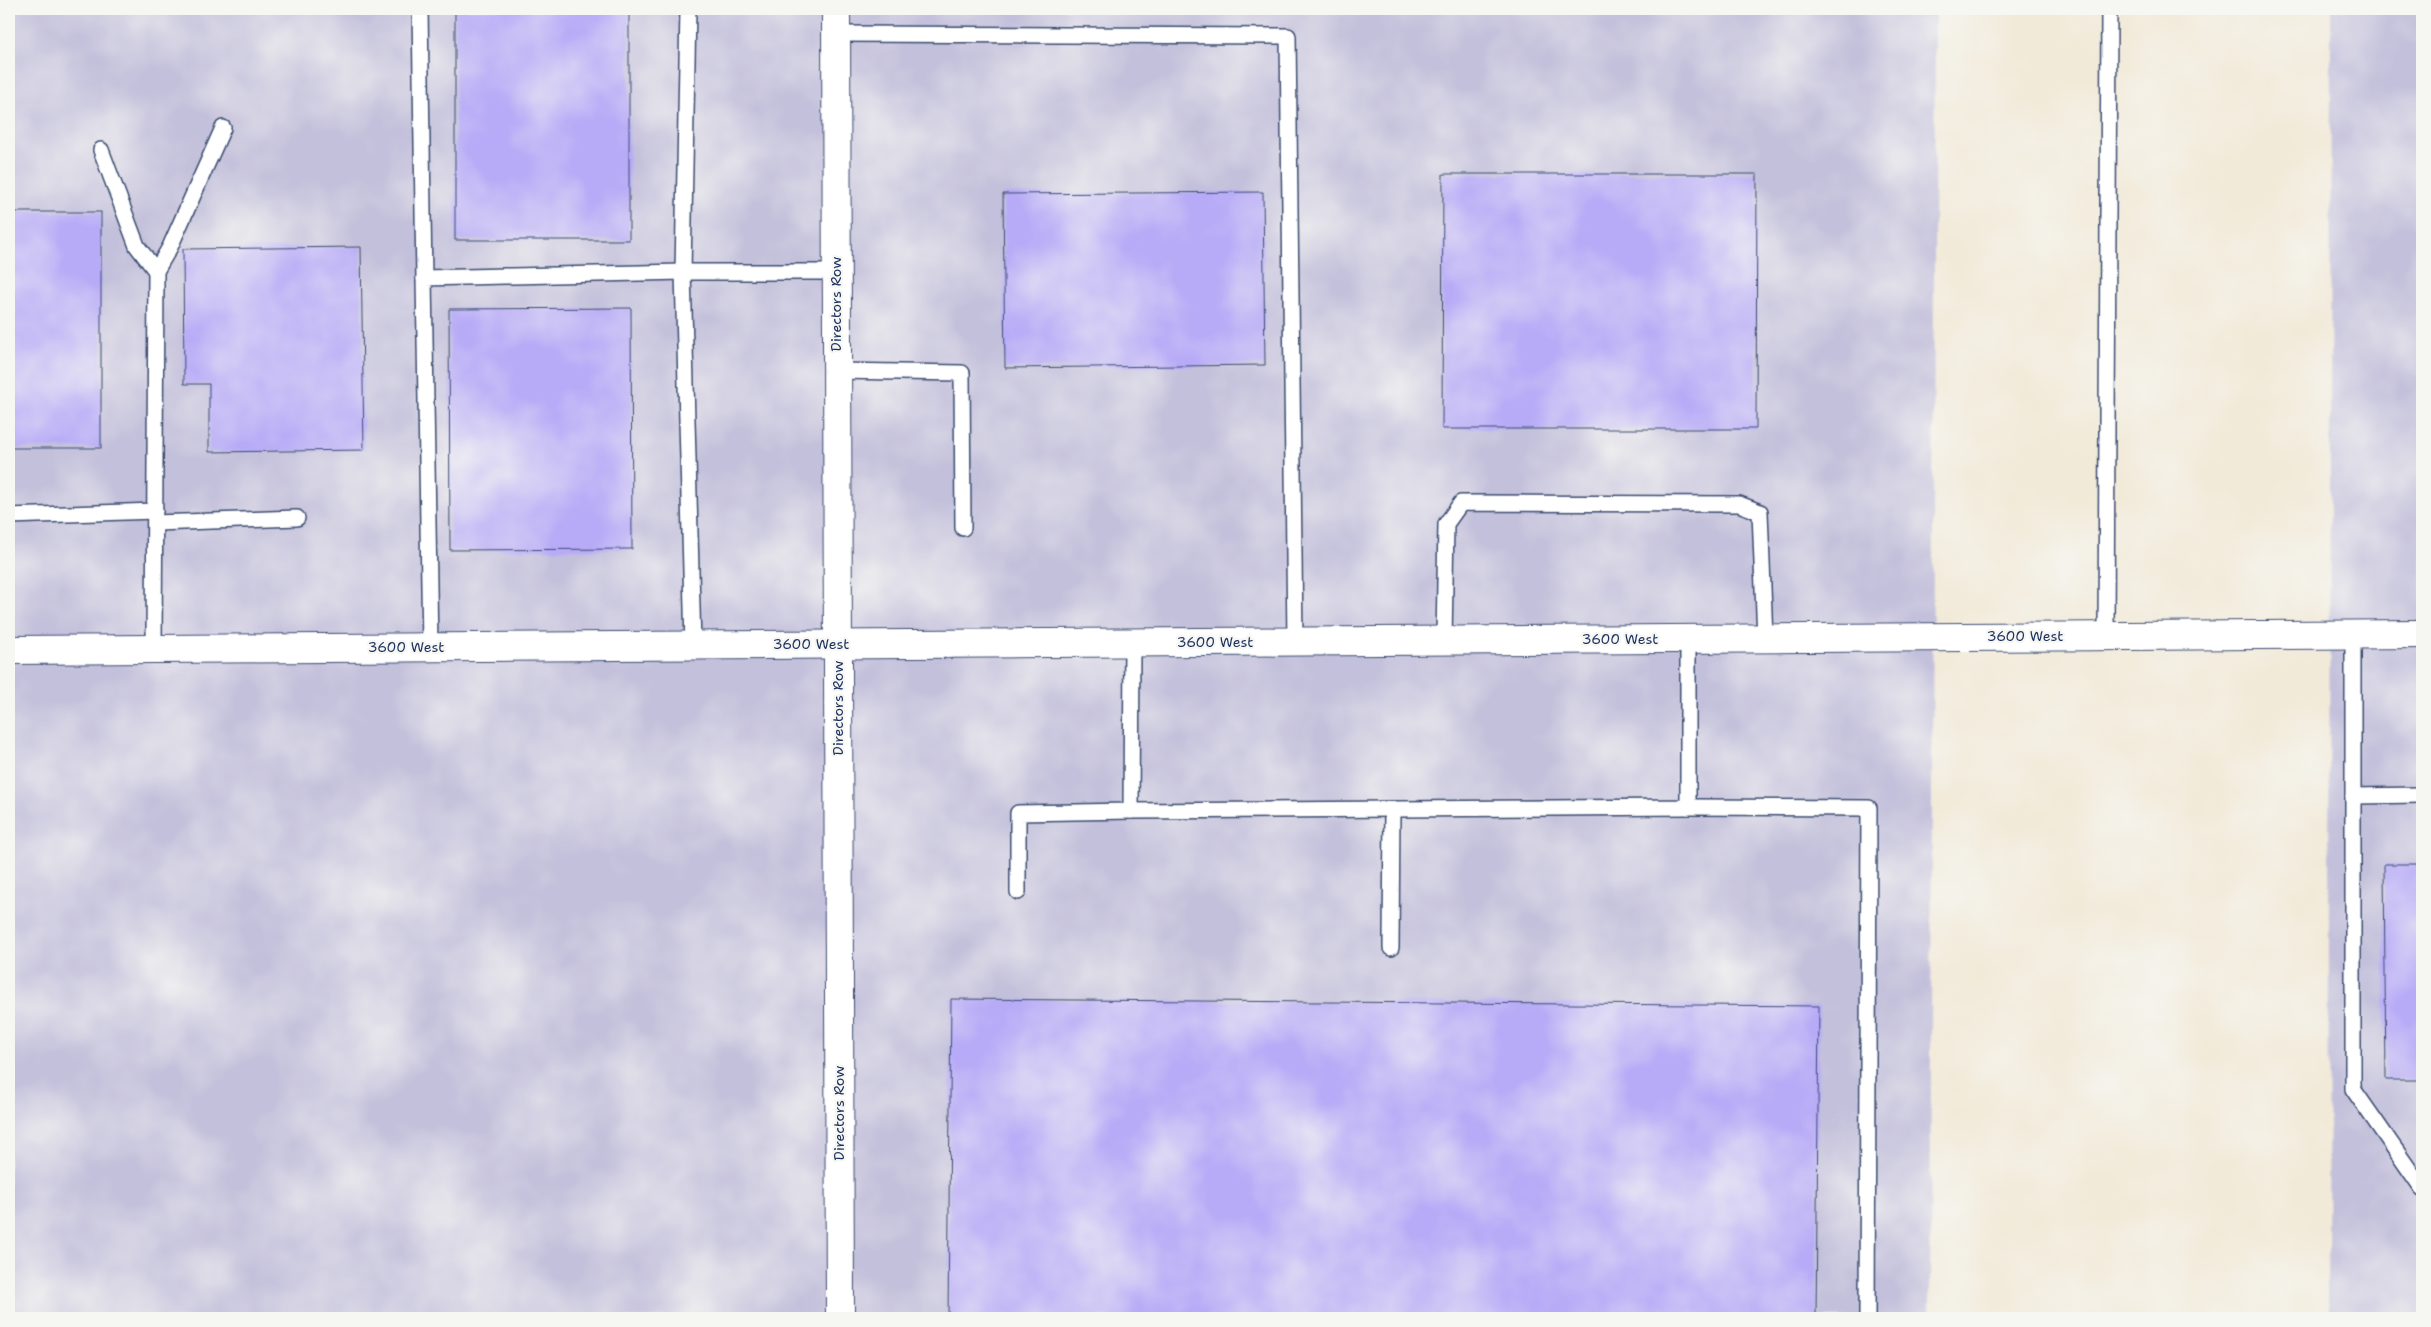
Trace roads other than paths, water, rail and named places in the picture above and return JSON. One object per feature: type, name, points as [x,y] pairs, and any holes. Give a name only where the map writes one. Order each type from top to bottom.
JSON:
[{"type":"street","name":"Directors Row","points":[[836,21],[840,1318]]},
{"type":"street","name":"3600 West","points":[[9,650],[2422,634]]},
{"type":"lane","points":[[420,9],[430,647]]},
{"type":"lane","points":[[688,9],[683,272],[693,645]]},
{"type":"lane","points":[[2106,636],[2108,9]]},
{"type":"lane","points":[[836,21],[1288,36],[1295,641]]},
{"type":"lane","points":[[154,649],[156,271],[170,248],[223,128]]},
{"type":"lane","points":[[101,150],[137,246],[156,271]]},
{"type":"lane","points":[[424,279],[683,272],[836,272]]},
{"type":"lane","points":[[836,371],[962,372],[963,528]]},
{"type":"lane","points":[[1444,640],[1446,524],[1461,503],[1739,504],[1760,512],[1765,638]]},
{"type":"lane","points":[[9,516],[297,518]]},
{"type":"lane","points":[[2353,634],[2353,1089],[2422,1188]]},
{"type":"lane","points":[[1688,638],[1688,807]]},
{"type":"lane","points":[[1131,811],[1132,642]]},
{"type":"lane","points":[[2353,796],[2422,795]]},
{"type":"lane","points":[[1018,892],[1018,813],[1688,807],[1869,808],[1868,1318]]},
{"type":"lane","points":[[1391,948],[1392,809]]}]
